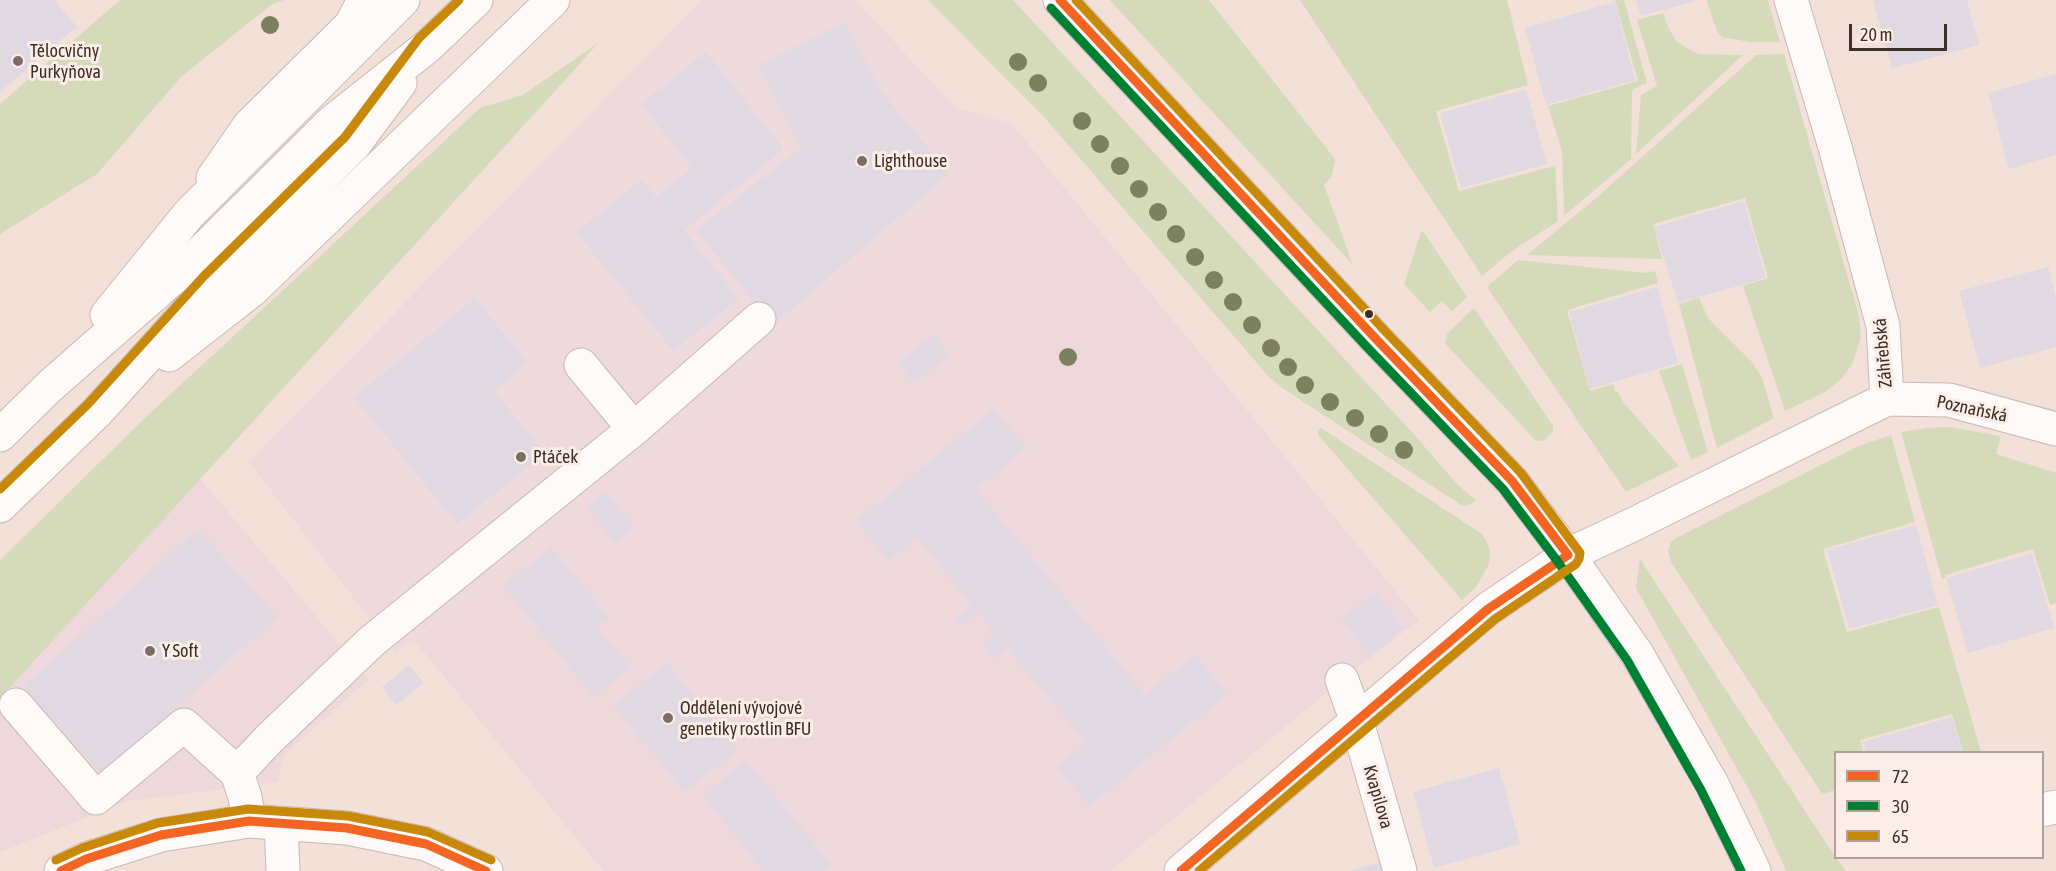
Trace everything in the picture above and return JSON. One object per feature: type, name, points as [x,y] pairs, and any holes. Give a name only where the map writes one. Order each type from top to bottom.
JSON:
[{"type":"main road","points":[[49,387],[189,214],[249,126],[351,26],[364,0]]},
{"type":"main road","points":[[189,214],[403,0]]},
{"type":"main road","points":[[0,435],[49,387],[190,263],[332,122],[428,46],[476,0]]},
{"type":"main road","points":[[97,412],[252,290],[553,0]]},
{"type":"main road","points":[[1060,0],[1376,339],[1512,481],[1568,555],[1637,654],[1712,784],[1754,871]]},
{"type":"main road","name":"Záhřebská","points":[[1181,871],[1488,609],[1568,555],[1887,399],[1883,326],[1835,147],[1791,0]]},
{"type":"main road","points":[[0,506],[97,412],[212,285],[354,145],[428,46]]},
{"type":"main road","points":[[237,773],[269,739],[372,641],[634,429],[759,319]]},
{"type":"main road","points":[[581,365],[634,429]]},
{"type":"main road","name":"Poznaňská","points":[[1887,399],[1949,400],[2056,429]]},
{"type":"main road","name":"Kvapilova","points":[[1342,680],[1357,722],[1400,871]]},
{"type":"main road","points":[[16,705],[96,798],[184,725],[237,773],[245,797],[249,821]]},
{"type":"main road","points":[[61,871],[86,859],[161,835],[249,821],[347,828],[426,844],[486,871]]},
{"type":"main road","points":[[281,823],[283,871]]},
{"type":"shaded area","points":[[702,0],[855,0],[957,109],[1011,123],[741,375],[396,653],[249,462]]},
{"type":"shaded area","points":[[1011,123],[1419,620],[1342,680],[1110,871],[603,871],[414,640],[741,375]]},
{"type":"shaded area","points":[[147,416],[369,679],[283,756],[278,782],[128,801],[0,852],[0,560]]},
{"type":"green space","points":[[120,0],[284,0],[271,5],[181,77],[97,174],[0,234],[0,104]]},
{"type":"green space","points":[[928,0],[1013,0],[1410,430],[1458,485],[1476,500],[1467,506],[1461,505],[1270,378],[1045,118]]},
{"type":"green space","points":[[1110,0],[1209,0],[1335,159],[1332,176],[1324,185],[1353,265]]},
{"type":"green space","points":[[1300,0],[1507,0],[1528,85],[1436,111],[1459,191],[1555,166],[1558,221],[1512,251],[1482,276]]},
{"type":"green space","points":[[1615,0],[1624,0],[1647,83],[1633,89],[1632,92],[1631,159],[1564,216],[1562,151],[1548,106],[1638,81]]},
{"type":"green space","points":[[1706,0],[1768,0],[1780,42],[1750,42],[1722,37],[1717,31]]},
{"type":"green space","points":[[1663,13],[1677,42],[1688,49],[1699,54],[1743,55],[1636,154],[1641,95],[1657,86],[1637,20]]},
{"type":"green space","points":[[598,43],[0,698],[0,560],[147,416],[480,108],[523,95]]},
{"type":"green space","points":[[1784,54],[1859,316],[1861,338],[1852,364],[1842,378],[1825,392],[1785,411],[1743,286],[1768,278],[1745,198],[1653,224],[1662,259],[1527,255],[1595,199],[1756,55]]},
{"type":"green space","points":[[1423,231],[1467,297],[1452,311],[1442,301],[1430,312],[1404,284]]},
{"type":"green space","points":[[1518,260],[1646,273],[1655,271],[1658,283],[1567,310],[1590,391],[1613,384],[1615,392],[1618,392],[1624,403],[1679,466],[1626,492],[1488,289],[1489,285]]},
{"type":"green space","points":[[1699,298],[1708,318],[1752,362],[1762,378],[1774,418],[1717,448],[1679,304]]},
{"type":"green space","points":[[1474,308],[1553,426],[1553,431],[1546,439],[1535,440],[1445,343],[1447,334]]},
{"type":"green space","points":[[1682,364],[1708,452],[1691,460],[1659,371]]},
{"type":"green space","points":[[1949,427],[2001,436],[1996,454],[2056,473],[2056,604],[2050,605],[2033,549],[1945,575],[1946,578],[1942,579],[1901,432]]},
{"type":"green space","points":[[1321,428],[1482,534],[1489,547],[1488,566],[1476,587],[1462,600],[1318,435]]},
{"type":"green space","points":[[1891,435],[1915,522],[1823,549],[1847,632],[1939,607],[1981,751],[1963,751],[1952,714],[1860,740],[1863,751],[1834,751],[1834,790],[1822,794],[1671,562],[1668,550],[1671,542],[1676,538],[1859,446]]},
{"type":"green space","points":[[1640,559],[1834,855],[1834,859],[1837,859],[1846,871],[1786,871],[1755,801],[1636,588]]},
{"type":"building","name":"Tělocvičny Purkyňova","points":[[0,0],[54,0],[78,28],[77,31],[75,28],[0,92]]},
{"type":"building","points":[[1636,0],[1695,0],[1696,1],[1641,16]]},
{"type":"building","points":[[1873,0],[1967,0],[1979,45],[1892,68]]},
{"type":"building","points":[[1615,2],[1635,80],[1546,105],[1525,28]]},
{"type":"building","name":"Lighthouse","points":[[845,22],[881,91],[949,174],[772,326],[696,230],[801,148],[758,65]]},
{"type":"building","points":[[706,52],[784,149],[684,230],[739,299],[673,351],[576,232],[642,180],[656,197],[692,168],[641,104]]},
{"type":"building","points":[[2056,74],[2056,155],[2009,169],[1988,93]]},
{"type":"building","points":[[1526,89],[1547,164],[1461,188],[1440,113]]},
{"type":"building","points":[[1744,201],[1766,278],[1678,303],[1654,227]]},
{"type":"building","points":[[2048,267],[2056,297],[2056,347],[1980,368],[1959,291]]},
{"type":"building","points":[[1657,287],[1678,363],[1590,389],[1569,312]]},
{"type":"building","points":[[475,298],[528,363],[494,391],[545,453],[457,524],[354,397]]},
{"type":"building","points":[[934,335],[949,355],[914,383],[898,362]]},
{"type":"building","points":[[994,409],[1026,448],[976,489],[1145,695],[1195,654],[1227,694],[1089,806],[1056,767],[1086,743],[1007,648],[994,659],[982,644],[995,634],[978,612],[959,627],[954,620],[972,605],[917,538],[888,561],[856,521]]},
{"type":"building","points":[[605,492],[634,527],[615,543],[586,507]]},
{"type":"building","points":[[1916,525],[1938,605],[1849,629],[1827,550]]},
{"type":"building","name":"Y Soft","points":[[198,529],[277,617],[102,774],[23,686]]},
{"type":"building","points":[[551,547],[609,618],[597,628],[631,668],[594,697],[503,586]]},
{"type":"building","points":[[2032,553],[2054,628],[1968,653],[1946,578]]},
{"type":"building","points":[[1375,592],[1404,628],[1370,655],[1341,619]]},
{"type":"building","name":"Oddělení vývojové genetiky rostlin BFU","points":[[667,663],[738,750],[684,792],[644,742],[641,744],[634,734],[636,732],[613,705]]},
{"type":"building","points":[[409,665],[424,683],[396,705],[382,687]]},
{"type":"building","points":[[1952,717],[1962,751],[1866,751],[1863,742]]},
{"type":"building","points":[[745,760],[832,865],[825,871],[763,871],[703,796]]},
{"type":"building","points":[[1499,768],[1520,844],[1434,868],[1413,792]]},
{"type":"building","points":[[1382,862],[1385,871],[1351,871],[1351,870]]},
{"type":"transit line","name":"65","points":[[0,489],[88,404],[204,276],[345,137],[419,38],[459,0]]},
{"type":"transit line","name":"72","points":[[1060,0],[1376,339],[1512,481],[1568,555]]},
{"type":"transit line","name":"65","points":[[1076,0],[1521,473],[1580,553],[1576,564],[1495,619],[1199,871]]},
{"type":"transit line","name":"30","points":[[1051,8],[1367,347],[1503,489],[1627,660],[1701,790],[1741,871]]},
{"type":"transit line","name":"72","points":[[1181,871],[1488,609],[1568,555]]},
{"type":"transit line","name":"65","points":[[56,860],[82,848],[158,823],[248,809],[348,816],[428,832],[491,860]]},
{"type":"transit line","name":"72","points":[[61,871],[86,859],[161,835],[249,821],[347,828],[426,844],[486,871]]},
{"type":"place","name":"Tělocvičny Purkyňova","points":[[18,61]]},
{"type":"place","name":"Lighthouse","points":[[862,161]]},
{"type":"place","name":"Ptáček","points":[[521,457]]},
{"type":"place","name":"Y Soft","points":[[150,651]]},
{"type":"place","name":"Oddělení vývojové genetiky rostlin BFU","points":[[668,718]]}]
